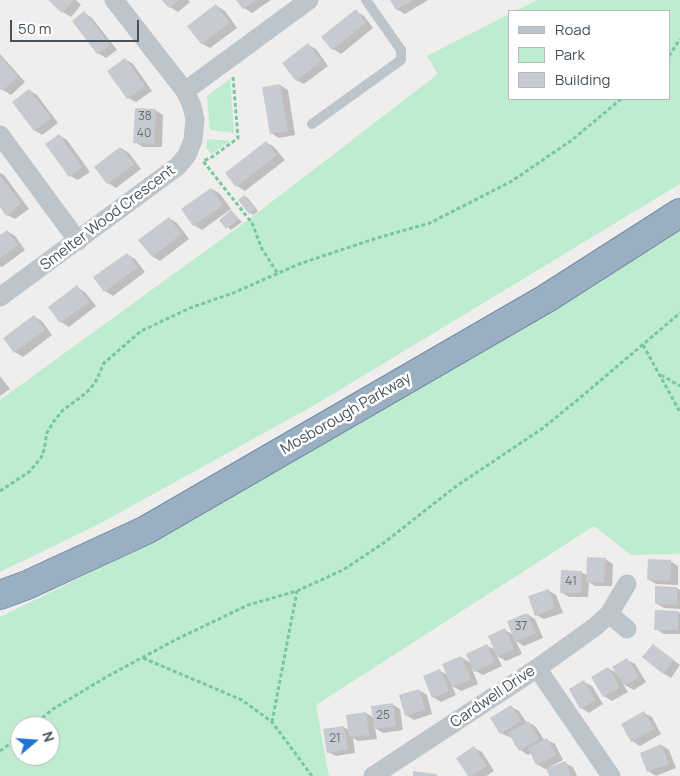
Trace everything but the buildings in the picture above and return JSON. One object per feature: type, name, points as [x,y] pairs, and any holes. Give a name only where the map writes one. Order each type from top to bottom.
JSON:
[{"type":"highway","name":"Mosborough Parkway","points":[[0,595],[27,585],[146,530],[547,298],[680,213]]},
{"type":"street","name":"Smelter Wood Crescent","points":[[0,298],[178,166],[187,156],[195,120],[192,106],[185,91],[114,0]]},
{"type":"street","points":[[185,91],[309,0]]},
{"type":"street","points":[[0,136],[78,241]]},
{"type":"street","name":"Cardwell Drive","points":[[373,776],[537,668],[596,626],[609,614],[628,584]]},
{"type":"street","points":[[609,614],[627,629]]},
{"type":"street","points":[[537,668],[611,776]]},
{"type":"lane","points":[[312,124],[401,60],[402,50],[366,0]]},
{"type":"path","points":[[670,54],[680,39]]},
{"type":"path","points":[[232,73],[238,138],[212,157],[203,161],[252,223],[262,250],[278,274]]},
{"type":"path","points":[[0,491],[29,472],[41,458],[48,432],[54,421],[63,410],[81,398],[90,389],[104,363],[141,331],[190,308],[234,293],[299,264],[377,238],[430,223],[520,176],[572,140],[620,100]]},
{"type":"path","points":[[45,716],[142,658],[176,640],[248,605],[296,591],[343,570],[385,542],[455,487],[543,428],[680,313]]},
{"type":"path","points":[[643,345],[680,412]]},
{"type":"path","points":[[659,373],[680,386]]},
{"type":"path","points":[[272,722],[296,591]]},
{"type":"path","points":[[142,658],[242,700],[272,722],[312,776]]},
{"type":"green space","points":[[537,0],[680,0],[680,184],[318,403],[101,523],[0,572],[0,400],[252,217],[438,74],[427,56],[508,15],[508,100],[670,100],[670,10],[517,10]]},
{"type":"green space","points":[[230,79],[234,133],[210,130],[207,96]]},
{"type":"green space","points":[[207,139],[230,141],[212,154],[206,148]]},
{"type":"green space","points":[[680,227],[680,554],[631,555],[594,526],[316,705],[329,776],[0,776],[0,617],[167,535],[389,406],[566,299]]}]
